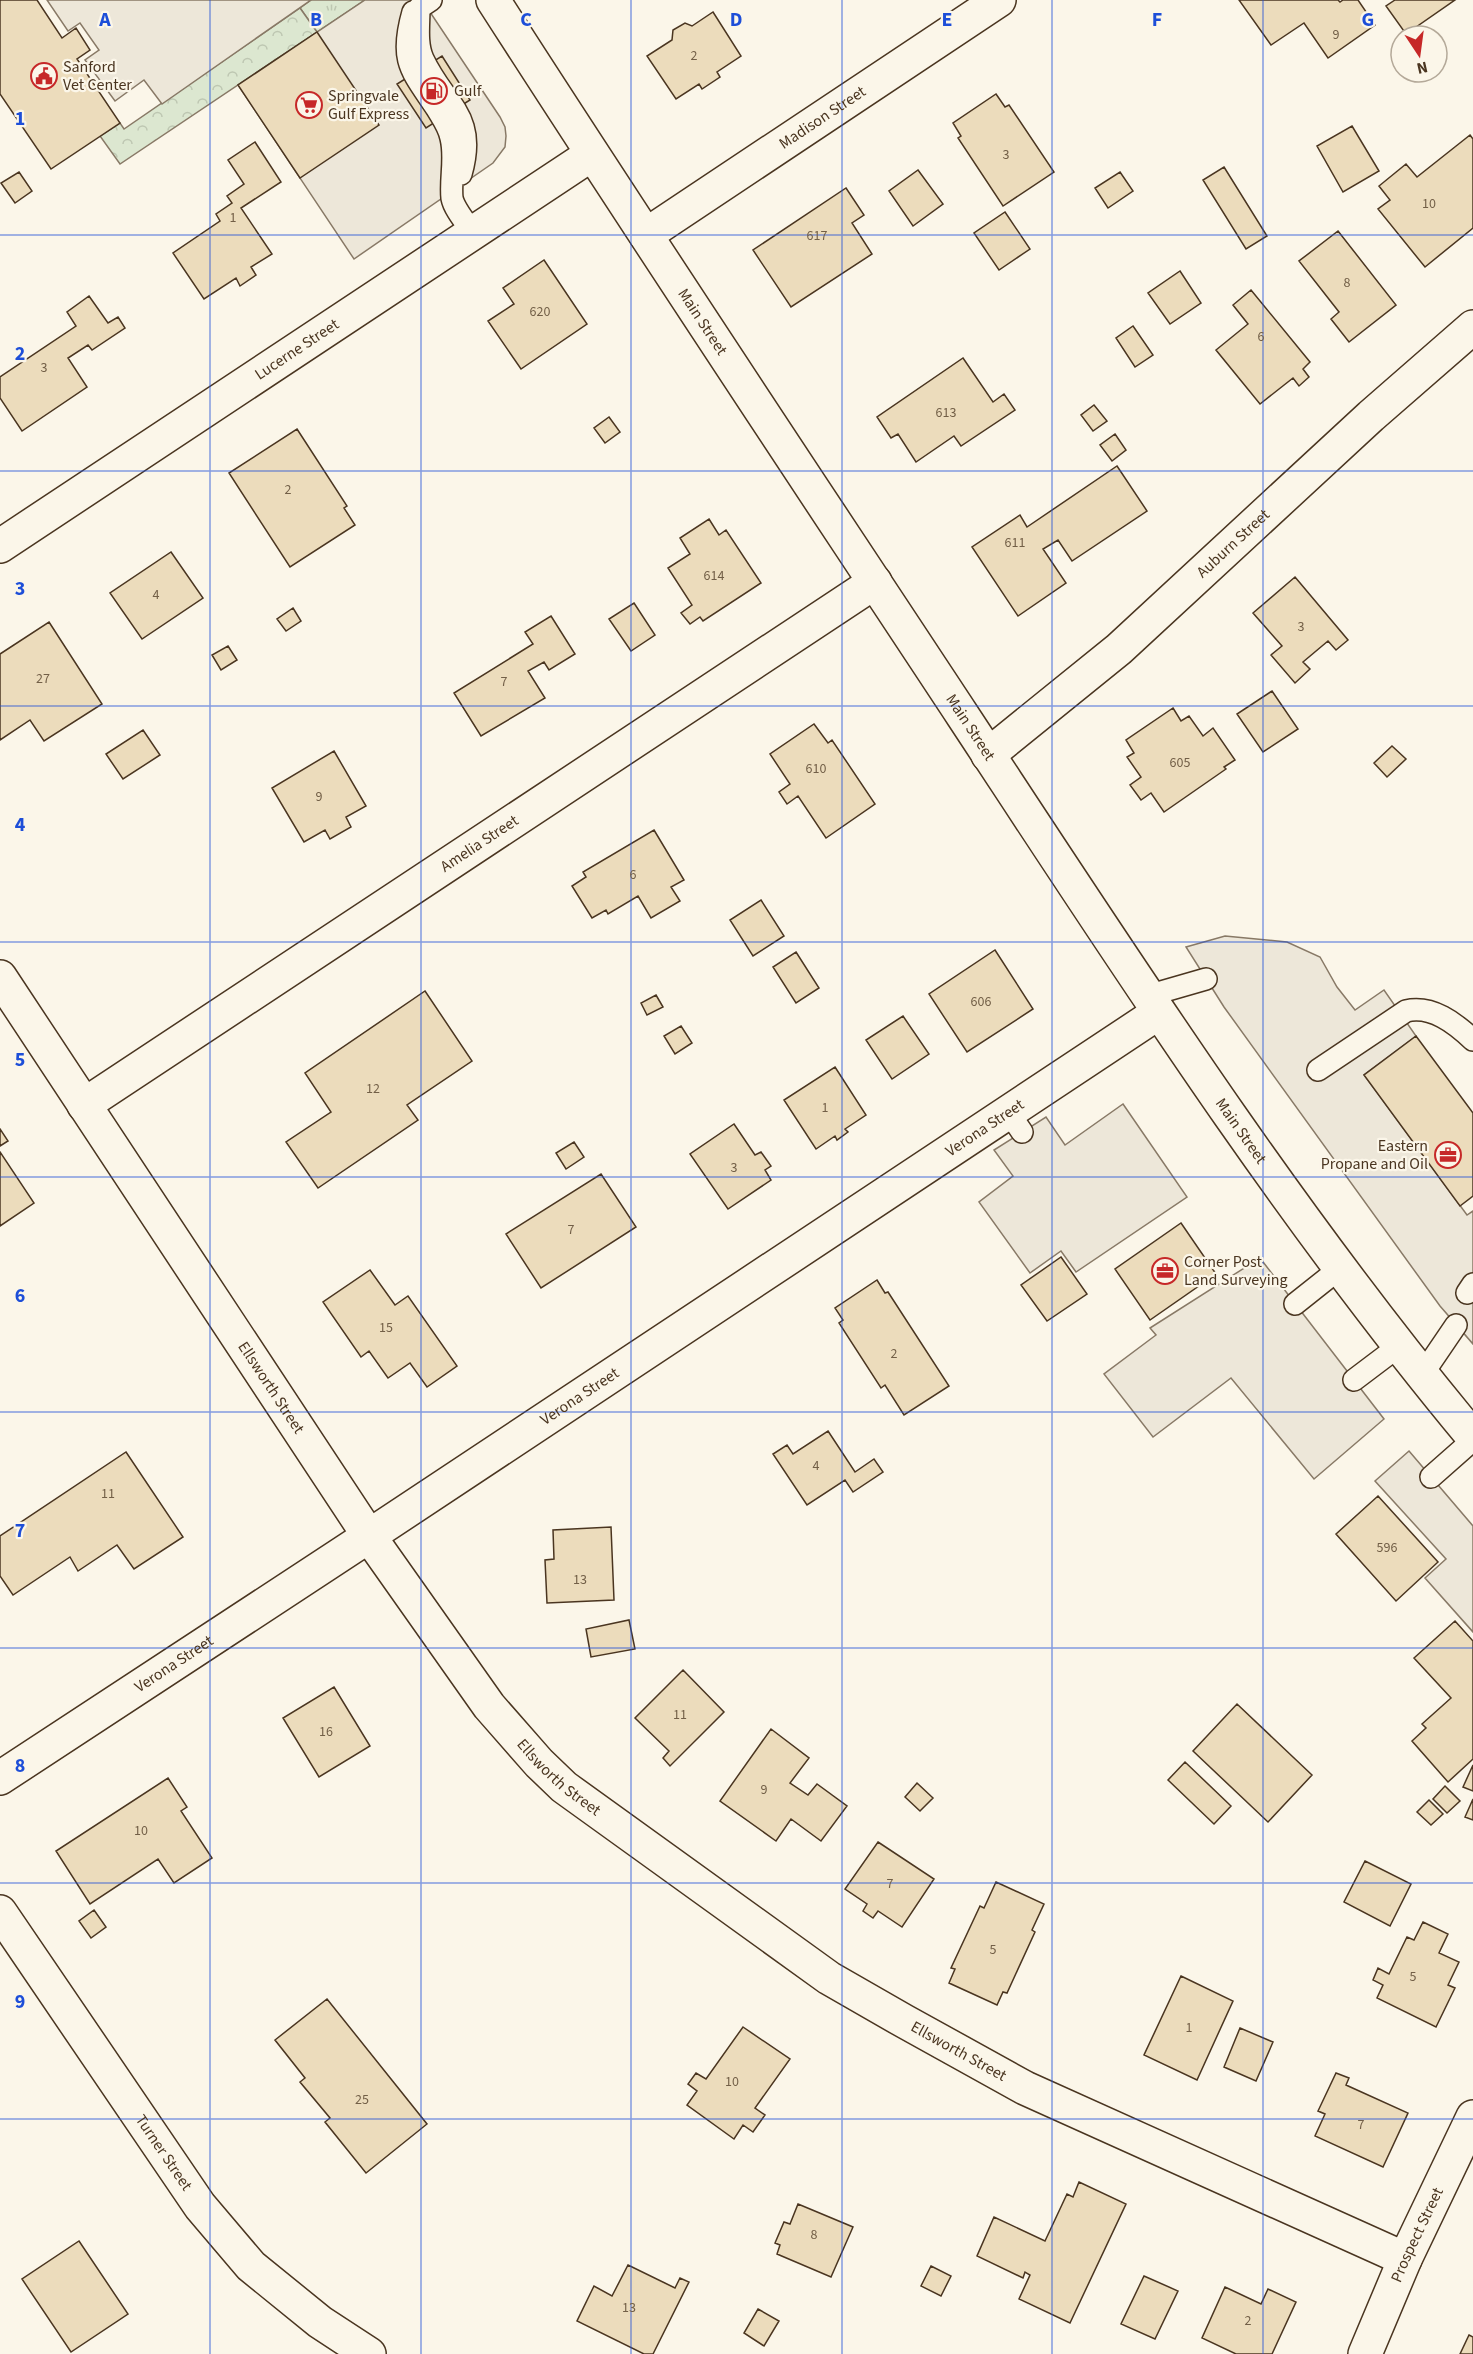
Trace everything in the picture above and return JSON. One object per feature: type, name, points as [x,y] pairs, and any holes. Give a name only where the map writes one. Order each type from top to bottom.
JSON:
[{"type":"street","name":"Main Street","points":[[493,0],[988,755],[1247,1142],[1339,1269],[1473,1438]]},
{"type":"street","name":"Madison Street","points":[[646,235],[999,0]]},
{"type":"street","name":"Lucerne Street","points":[[0,546],[592,154]]},
{"type":"street","name":"Auburn Street","points":[[988,755],[1119,649],[1371,417],[1473,327]]},
{"type":"street","name":"Amelia Street","points":[[84,1105],[875,582]]},
{"type":"street","name":"Ellsworth Street","points":[[0,977],[369,1536],[489,1706],[539,1763],[564,1787],[829,1978],[1025,2088],[1405,2259]]},
{"type":"street","name":"Verona Street","points":[[0,1778],[369,1536],[1015,1123],[1153,1004]]},
{"type":"street","name":"Turner Street","points":[[0,1912],[193,2197],[214,2223],[251,2266],[320,2322],[369,2354]]},
{"type":"street","name":"Prospect Street","points":[[1365,2354],[1405,2259],[1473,2117]]},
{"type":"lane","points":[[431,0],[419,8],[419,45],[423,58],[459,117],[465,130],[467,145],[452,200]]},
{"type":"lane","points":[[413,12],[407,31],[407,56],[410,67],[447,125],[452,140],[452,200],[474,233]]},
{"type":"lane","points":[[1153,1004],[1206,979]]},
{"type":"lane","points":[[1318,1070],[1406,1011],[1418,1008],[1432,1012],[1452,1023],[1473,1040]]},
{"type":"lane","points":[[1295,1304],[1339,1269]]},
{"type":"lane","points":[[1422,1375],[1456,1324]]},
{"type":"lane","points":[[1354,1380],[1399,1346]]},
{"type":"lane","points":[[1431,1477],[1473,1438]]},
{"type":"green space","points":[[311,0],[365,0],[317,32],[300,8]]},
{"type":"green space","points":[[300,8],[317,32],[120,164],[100,136],[120,123],[124,129]]},
{"type":"shaded area","points":[[47,0],[311,0],[162,104],[144,80],[115,101],[85,60],[99,50],[80,23],[68,31]]},
{"type":"shaded area","points":[[365,0],[422,0],[500,117],[506,136],[505,147],[493,163],[354,259],[238,85]]},
{"type":"shaded area","points":[[1225,936],[1287,942],[1320,957],[1337,987],[1355,1010],[1384,990],[1416,1036],[1364,1075],[1467,1215],[1473,1211],[1473,1344],[1440,1306],[1224,1007],[1186,947]]},
{"type":"shaded area","points":[[1123,1104],[1187,1197],[1076,1272],[1061,1251],[1030,1273],[979,1202],[1013,1176],[994,1150],[1046,1117],[1065,1145]]},
{"type":"shaded area","points":[[1260,1258],[1384,1419],[1314,1479],[1231,1378],[1153,1437],[1104,1374],[1156,1335],[1150,1328]]},
{"type":"shaded area","points":[[1409,1451],[1473,1526],[1473,1632],[1425,1578],[1446,1559],[1375,1481]]},
{"type":"building","name":"Sanford Vet Center","points":[[0,0],[37,0],[62,38],[76,28],[90,50],[77,59],[120,123],[51,169],[0,94]]},
{"type":"building","points":[[1239,0],[1338,0],[1340,2],[1358,0],[1375,25],[1328,58],[1304,23],[1271,45]]},
{"type":"building","points":[[1395,0],[1455,0],[1420,24],[1399,24],[1386,6]]},
{"type":"building","points":[[713,12],[741,56],[717,72],[720,77],[702,89],[699,84],[676,99],[647,56],[672,40],[673,30],[685,23],[692,26]]},
{"type":"building","name":"Springvale Gulf Express","points":[[317,32],[379,125],[300,178],[238,85]]},
{"type":"building","points":[[442,56],[470,100],[426,128],[397,84]]},
{"type":"building","points":[[996,94],[1005,107],[1009,105],[1054,172],[1003,206],[958,138],[961,136],[953,123]]},
{"type":"building","points":[[1352,126],[1379,171],[1343,192],[1317,146]]},
{"type":"building","points":[[1470,135],[1473,139],[1473,228],[1425,267],[1378,209],[1390,200],[1379,186],[1406,164],[1417,177]]},
{"type":"building","points":[[255,142],[281,182],[241,208],[272,254],[251,267],[256,275],[240,286],[236,278],[204,299],[173,253],[220,221],[216,214],[232,203],[227,196],[244,184],[228,160]]},
{"type":"building","points":[[1224,167],[1267,236],[1246,249],[1203,180]]},
{"type":"building","points":[[918,170],[943,204],[913,226],[889,191]]},
{"type":"building","points":[[19,172],[32,191],[15,203],[1,183]]},
{"type":"building","points":[[1120,172],[1133,191],[1108,208],[1095,188]]},
{"type":"building","points":[[846,188],[864,215],[852,223],[872,254],[791,307],[753,250]]},
{"type":"building","points":[[1005,212],[1030,249],[999,270],[974,233]]},
{"type":"building","points":[[1338,231],[1396,305],[1349,342],[1331,319],[1339,312],[1299,261]]},
{"type":"building","points":[[544,260],[587,324],[521,369],[488,321],[514,304],[503,288]]},
{"type":"building","points":[[1180,271],[1201,303],[1170,324],[1148,293]]},
{"type":"building","points":[[1251,290],[1310,362],[1303,369],[1309,377],[1299,386],[1293,378],[1260,404],[1216,350],[1248,324],[1233,305]]},
{"type":"building","points":[[89,296],[108,323],[118,317],[125,328],[92,350],[88,345],[68,358],[87,387],[22,431],[0,398],[0,377],[76,326],[67,312]]},
{"type":"building","points":[[1133,326],[1153,355],[1135,367],[1116,338]]},
{"type":"building","points":[[963,358],[993,402],[1004,394],[1015,410],[961,446],[954,436],[916,462],[898,434],[891,438],[877,417]]},
{"type":"building","points":[[1094,405],[1107,421],[1093,431],[1081,415]]},
{"type":"building","points":[[609,417],[620,432],[605,443],[594,428]]},
{"type":"building","points":[[297,429],[347,506],[344,508],[355,525],[290,567],[229,473]]},
{"type":"building","points":[[1115,434],[1126,450],[1112,461],[1100,445]]},
{"type":"building","points":[[1117,466],[1147,511],[1072,561],[1058,540],[1043,549],[1066,583],[1018,616],[972,547],[1020,515],[1027,527]]},
{"type":"building","points":[[709,519],[719,535],[726,530],[761,583],[703,621],[700,617],[690,624],[681,613],[692,605],[668,568],[690,554],[680,538]]},
{"type":"building","points":[[171,552],[203,598],[142,639],[110,593]]},
{"type":"building","points":[[1295,577],[1348,640],[1336,650],[1328,641],[1303,662],[1310,669],[1295,683],[1271,655],[1282,646],[1253,613]]},
{"type":"building","points":[[634,603],[655,635],[631,651],[609,619]]},
{"type":"building","points":[[293,608],[301,621],[286,631],[277,619]]},
{"type":"building","points":[[551,616],[575,654],[549,670],[544,662],[528,671],[545,698],[481,736],[454,693],[533,644],[525,632]]},
{"type":"building","points":[[49,622],[102,704],[44,741],[30,720],[0,740],[0,654]]},
{"type":"building","points":[[228,646],[237,660],[221,670],[212,655]]},
{"type":"building","points":[[1272,691],[1298,729],[1263,752],[1237,714]]},
{"type":"building","points":[[1173,708],[1181,721],[1189,716],[1203,736],[1213,728],[1235,760],[1224,767],[1226,769],[1164,812],[1151,793],[1141,800],[1130,785],[1141,777],[1127,757],[1134,753],[1126,740]]},
{"type":"building","points":[[814,724],[828,743],[832,740],[875,804],[826,838],[798,796],[787,804],[779,792],[790,784],[770,754]]},
{"type":"building","points":[[143,730],[160,755],[123,779],[106,754]]},
{"type":"building","points":[[1392,746],[1406,759],[1387,777],[1374,763]]},
{"type":"building","points":[[334,751],[366,806],[346,817],[351,827],[330,839],[325,830],[304,842],[272,788]]},
{"type":"building","points":[[654,830],[684,880],[671,887],[680,901],[651,918],[638,896],[608,914],[606,910],[592,918],[572,886],[586,877],[583,872]]},
{"type":"building","points":[[761,900],[784,936],[753,956],[730,920]]},
{"type":"building","points":[[995,950],[1033,1009],[967,1052],[929,994]]},
{"type":"building","points":[[796,952],[819,988],[796,1003],[773,967]]},
{"type":"building","points":[[425,991],[472,1061],[407,1105],[418,1120],[318,1188],[286,1142],[331,1112],[305,1073]]},
{"type":"building","points":[[656,995],[663,1007],[647,1015],[641,1003]]},
{"type":"building","points":[[903,1016],[929,1054],[892,1079],[866,1040]]},
{"type":"building","points":[[681,1026],[692,1043],[675,1054],[664,1036]]},
{"type":"building","name":"Eastern Propane and Oil","points":[[1416,1036],[1473,1113],[1473,1196],[1460,1206],[1364,1075]]},
{"type":"building","points":[[835,1067],[866,1115],[845,1129],[848,1132],[837,1140],[835,1136],[816,1149],[784,1100]]},
{"type":"building","points":[[734,1124],[755,1155],[761,1152],[771,1166],[765,1170],[771,1180],[728,1209],[690,1154]]},
{"type":"building","points":[[0,1129],[8,1141],[0,1146]]},
{"type":"building","points":[[574,1142],[584,1157],[566,1169],[556,1153]]},
{"type":"building","points":[[0,1152],[34,1203],[0,1226]]},
{"type":"building","points":[[601,1174],[636,1227],[541,1288],[506,1234]]},
{"type":"building","name":"Corner Post Land Surveying","points":[[1181,1223],[1216,1274],[1150,1320],[1115,1269]]},
{"type":"building","points":[[1061,1257],[1087,1294],[1047,1321],[1021,1285]]},
{"type":"building","points":[[370,1270],[395,1305],[408,1296],[457,1366],[427,1387],[410,1363],[388,1378],[369,1351],[361,1357],[323,1302]]},
{"type":"building","points":[[877,1280],[885,1293],[888,1292],[949,1386],[904,1415],[885,1385],[881,1388],[839,1323],[843,1320],[835,1308]]},
{"type":"building","points":[[828,1431],[855,1472],[874,1459],[883,1472],[853,1492],[845,1480],[807,1505],[773,1454],[787,1445],[793,1454]]},
{"type":"building","points":[[126,1452],[183,1537],[134,1569],[117,1545],[78,1571],[70,1557],[13,1595],[0,1576],[0,1536]]},
{"type":"building","points":[[1378,1496],[1438,1562],[1396,1601],[1336,1534]]},
{"type":"building","points":[[611,1527],[614,1600],[547,1603],[545,1560],[554,1559],[553,1530]]},
{"type":"building","points":[[629,1620],[635,1649],[591,1657],[586,1629]]},
{"type":"building","points":[[1455,1621],[1473,1641],[1473,1759],[1448,1782],[1412,1741],[1426,1728],[1422,1724],[1451,1698],[1414,1658]]},
{"type":"building","points":[[683,1670],[724,1712],[670,1766],[663,1758],[669,1751],[635,1718]]},
{"type":"building","points":[[334,1687],[370,1746],[319,1777],[283,1718]]},
{"type":"building","points":[[1237,1704],[1312,1775],[1268,1822],[1193,1751]]},
{"type":"building","points":[[771,1729],[809,1758],[790,1783],[808,1795],[817,1784],[847,1806],[821,1841],[791,1819],[776,1841],[720,1801]]},
{"type":"building","points":[[1185,1762],[1231,1806],[1214,1824],[1168,1780]]},
{"type":"building","points":[[1473,1765],[1473,1791],[1463,1787]]},
{"type":"building","points":[[168,1778],[187,1807],[181,1811],[212,1858],[174,1883],[158,1859],[90,1904],[56,1851]]},
{"type":"building","points":[[917,1783],[933,1798],[920,1811],[905,1797]]},
{"type":"building","points":[[1445,1786],[1460,1801],[1447,1813],[1433,1799]]},
{"type":"building","points":[[1473,1799],[1473,1820],[1465,1817]]},
{"type":"building","points":[[1429,1800],[1443,1814],[1431,1825],[1417,1812]]},
{"type":"building","points":[[878,1842],[934,1879],[902,1927],[878,1911],[873,1918],[863,1911],[867,1904],[845,1889]]},
{"type":"building","points":[[1365,1861],[1411,1884],[1390,1926],[1344,1902]]},
{"type":"building","points":[[996,1882],[1044,1904],[1032,1930],[1035,1932],[1007,1993],[1003,1992],[997,2005],[949,1983],[955,1969],[951,1968],[980,1906],[984,1908]]},
{"type":"building","points":[[94,1910],[106,1927],[91,1938],[79,1921]]},
{"type":"building","points":[[1423,1922],[1448,1934],[1439,1953],[1459,1962],[1448,1985],[1455,1988],[1436,2027],[1377,1998],[1383,1985],[1373,1980],[1378,1968],[1389,1974],[1407,1937],[1414,1940]]},
{"type":"building","points":[[1181,1976],[1233,2001],[1197,2080],[1144,2055]]},
{"type":"building","points":[[327,1999],[427,2124],[366,2173],[325,2122],[330,2118],[300,2082],[305,2078],[275,2040]]},
{"type":"building","points":[[743,2027],[790,2059],[755,2108],[765,2115],[753,2132],[743,2125],[734,2139],[687,2105],[697,2091],[688,2084],[696,2073],[706,2079]]},
{"type":"building","points":[[1240,2028],[1273,2042],[1256,2081],[1224,2067]]},
{"type":"building","points":[[1336,2073],[1349,2078],[1346,2085],[1408,2113],[1383,2167],[1315,2136],[1325,2114],[1318,2111]]},
{"type":"building","points":[[1079,2182],[1126,2204],[1070,2323],[1019,2299],[1030,2275],[1025,2272],[1023,2278],[977,2256],[994,2217],[1045,2241],[1067,2194],[1073,2197]]},
{"type":"building","points":[[798,2204],[853,2227],[831,2277],[777,2254],[780,2245],[775,2243],[784,2222],[790,2224]]},
{"type":"building","points":[[79,2241],[128,2314],[71,2352],[22,2279]]},
{"type":"building","points":[[628,2265],[675,2288],[680,2278],[689,2282],[653,2354],[644,2354],[577,2321],[594,2286],[612,2296]]},
{"type":"building","points":[[931,2266],[951,2276],[941,2296],[921,2286]]},
{"type":"building","points":[[1144,2276],[1178,2291],[1155,2339],[1121,2324]]},
{"type":"building","points":[[1225,2287],[1261,2304],[1268,2289],[1296,2302],[1272,2354],[1236,2354],[1202,2338]]},
{"type":"building","points":[[758,2309],[779,2321],[764,2346],[744,2333]]},
{"type":"building","points":[[1469,2335],[1473,2337],[1473,2354],[1460,2354]]},
{"type":"place","name":"Sanford Vet Center","points":[[44,76]]},
{"type":"place","name":"Gulf","points":[[434,91]]},
{"type":"place","name":"Springvale Gulf Express","points":[[309,105]]},
{"type":"place","name":"Eastern Propane and Oil","points":[[1448,1155]]},
{"type":"place","name":"Corner Post Land Surveying","points":[[1165,1271]]}]
